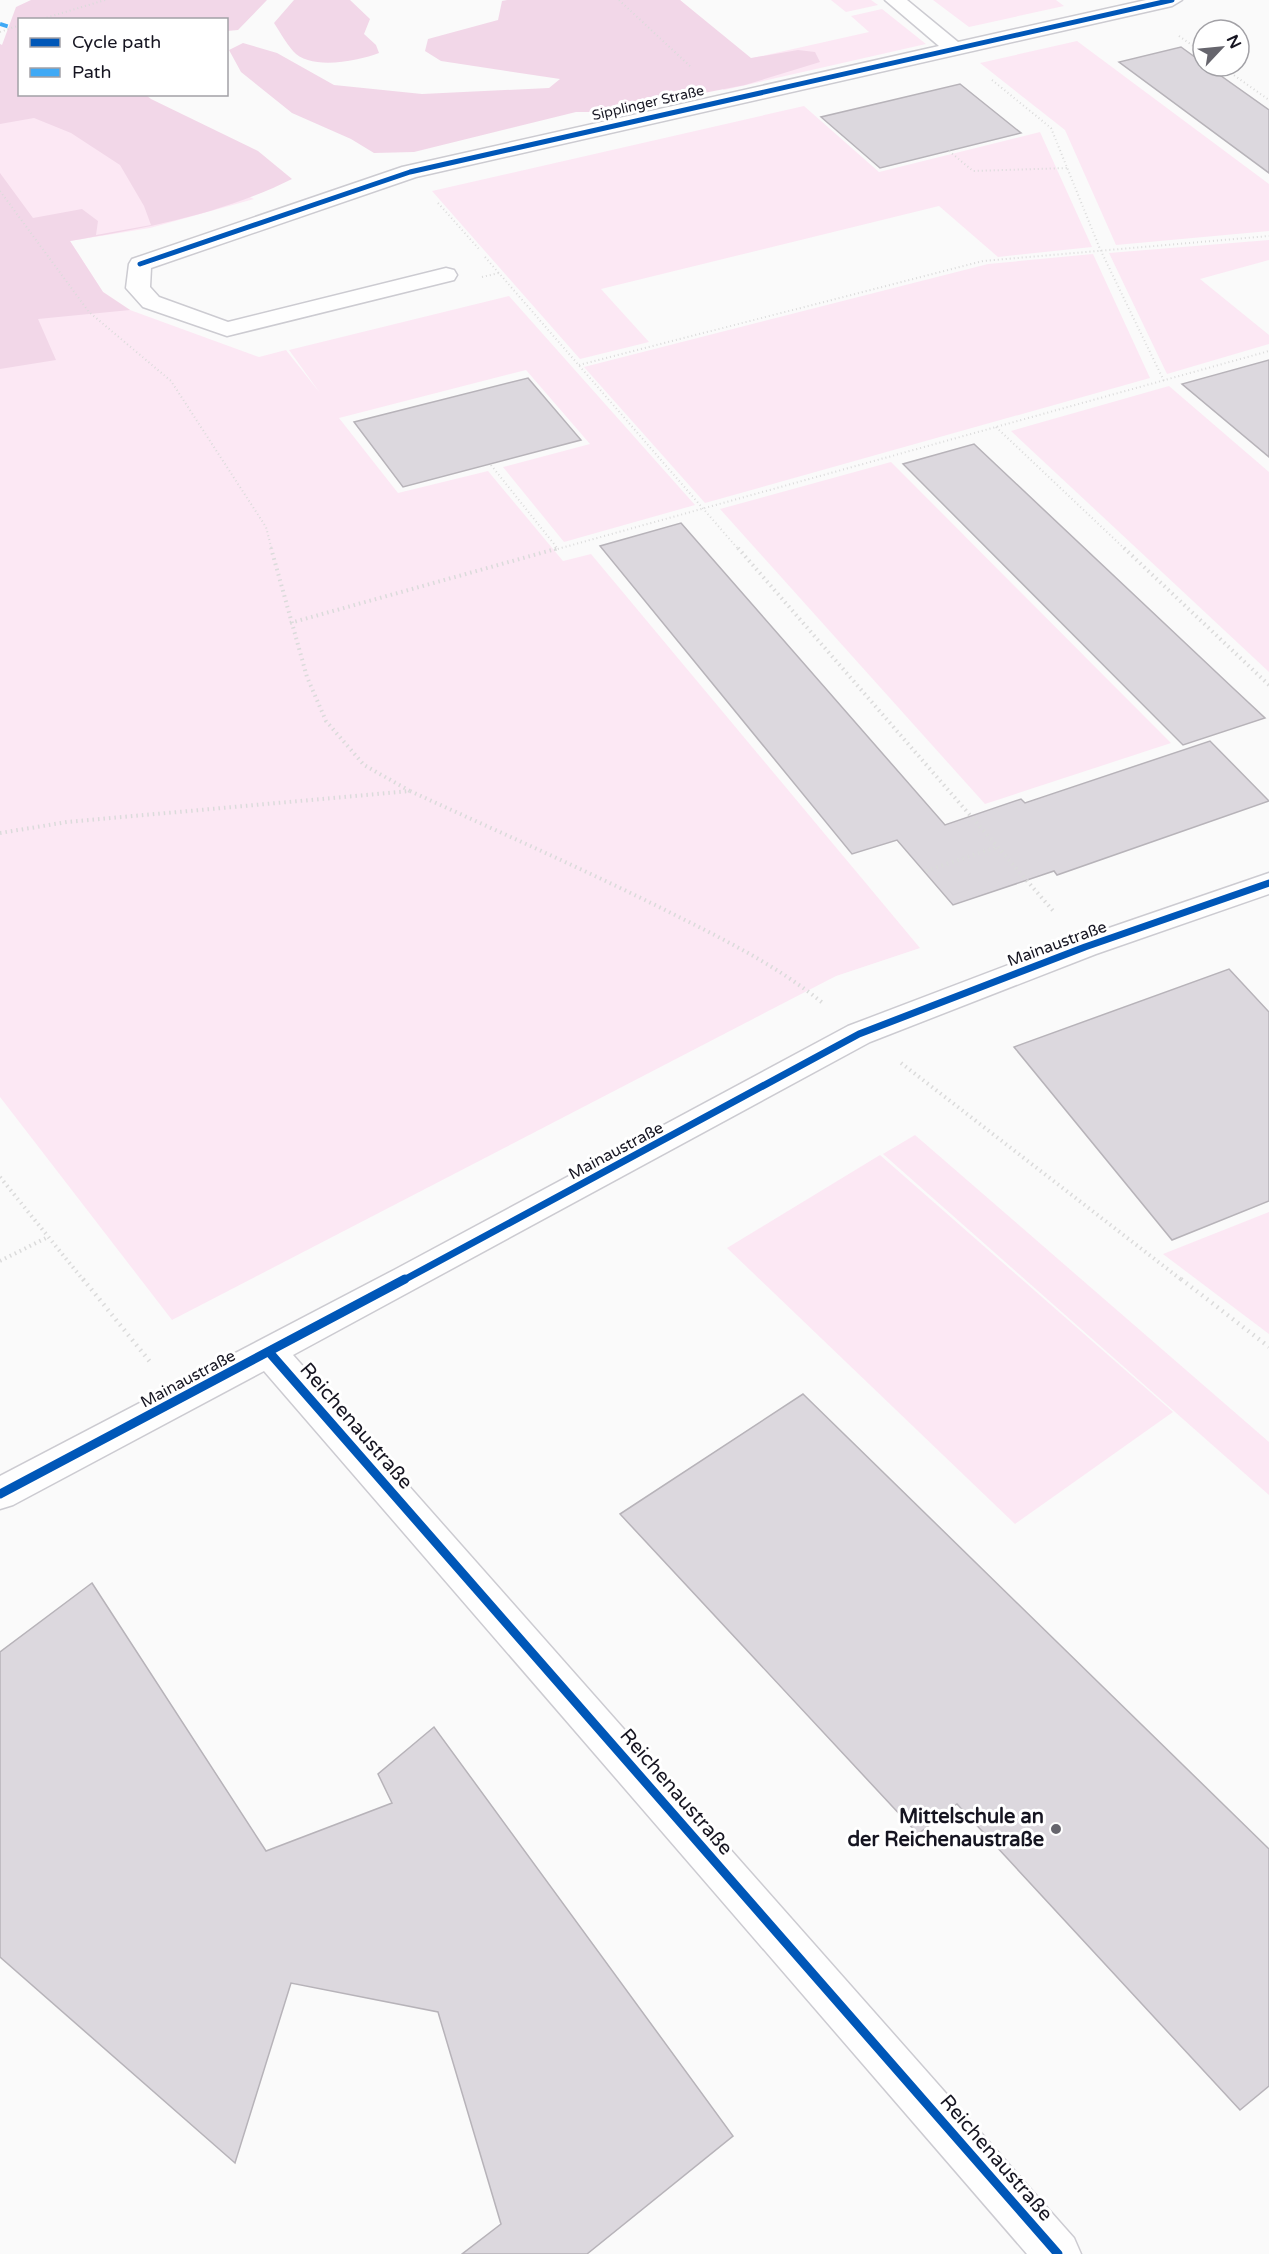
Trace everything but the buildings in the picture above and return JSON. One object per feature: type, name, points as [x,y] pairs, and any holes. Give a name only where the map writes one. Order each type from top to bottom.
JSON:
[{"type":"street","points":[[895,0],[952,47]]},
{"type":"street","name":"Sipplinger Straße","points":[[446,275],[227,329],[151,302],[138,288],[140,264],[410,172],[952,47],[1172,0]]},
{"type":"street","name":"Mainaustraße","points":[[0,1494],[269,1352],[859,1034],[1085,947],[1269,884]]},
{"type":"street","name":"Reichenaustraße","points":[[269,1352],[1058,2254]]},
{"type":"path","points":[[46,18],[105,0]]},
{"type":"path","points":[[619,0],[726,99]]},
{"type":"path","points":[[0,32],[18,26]]},
{"type":"path","points":[[952,47],[1051,128],[1100,249],[1164,381]]},
{"type":"path","points":[[1238,78],[1269,100]]},
{"type":"path","points":[[949,151],[973,171],[1067,168]]},
{"type":"path","points":[[410,172],[1085,947]]},
{"type":"path","points":[[0,191],[89,312],[171,381],[266,527],[290,623],[307,677],[326,721],[364,765],[410,791],[610,882],[750,953],[796,980],[859,1034],[904,1065],[1269,1347]]},
{"type":"path","points":[[579,366],[983,261],[1269,236]]},
{"type":"path","points":[[290,623],[1268,352]]},
{"type":"path","points":[[996,427],[1269,685]]},
{"type":"path","points":[[491,465],[558,549]]},
{"type":"path","points":[[0,833],[67,822],[410,791]]},
{"type":"path","points":[[926,871],[997,847]]},
{"type":"path","points":[[0,1177],[180,1399]]},
{"type":"path","points":[[0,1262],[48,1237]]},
{"type":"shaded area","points":[[31,0],[267,0],[238,30],[228,31],[228,18],[18,18],[18,96],[147,96],[258,151],[292,179],[239,202],[211,211],[156,225],[70,241],[103,292],[130,310],[38,319],[56,360],[0,369],[0,173],[33,218],[82,209],[98,221],[96,235],[151,225],[144,206],[120,165],[71,133],[34,118],[0,124],[0,44],[2,45],[16,7]]},
{"type":"shaded area","points":[[294,0],[350,0],[370,19],[364,34],[376,45],[379,53],[334,63],[311,61],[301,57],[290,48],[274,23]]},
{"type":"shaded area","points":[[624,0],[680,0],[748,59],[869,32],[851,16],[882,9],[926,44],[724,90]]},
{"type":"shaded area","points":[[680,0],[751,58],[798,50],[815,52],[820,62],[745,85],[606,112],[576,112],[414,152],[374,153],[351,139],[292,113],[241,72],[229,50],[243,43],[277,53],[334,85],[422,94],[549,88],[560,79],[441,61],[425,51],[428,39],[498,20],[502,1]]},
{"type":"shaded area","points":[[831,0],[871,0],[878,5],[846,12]]},
{"type":"shaded area","points":[[933,0],[1056,0],[1064,6],[969,27]]},
{"type":"shaded area","points":[[1077,41],[1269,184],[1269,231],[1116,245],[1065,130],[980,63]]},
{"type":"shaded area","points":[[0,44],[18,55],[18,96],[24,96],[254,199],[150,228],[70,241],[103,292],[130,310],[259,357],[286,350],[320,393],[289,350],[509,296],[695,505],[564,542],[503,467],[590,444],[526,370],[339,418],[398,493],[488,471],[563,561],[591,554],[920,948],[836,976],[172,1320],[0,1097]]},
{"type":"shaded area","points":[[804,106],[879,172],[1040,132],[1092,247],[998,257],[939,206],[601,289],[649,342],[580,359],[432,191]]},
{"type":"shaded area","points":[[1269,240],[1269,260],[1200,279],[1269,335],[1269,344],[1167,374],[1109,253]]},
{"type":"shaded area","points":[[1093,254],[1150,378],[705,503],[584,367],[988,264]]},
{"type":"shaded area","points":[[1169,386],[1269,472],[1269,672],[1011,431]]},
{"type":"shaded area","points":[[891,462],[1171,743],[985,804],[720,509]]},
{"type":"shaded area","points":[[915,1135],[1269,1442],[1269,1495],[883,1154]]},
{"type":"shaded area","points":[[880,1155],[1173,1412],[1015,1524],[727,1248]]},
{"type":"shaded area","points":[[1269,1212],[1269,1334],[1163,1254]]},
{"type":"marked path","points":[[0,24],[10,27]]},
{"type":"cycle path","points":[[140,264],[410,172],[1172,0]]},
{"type":"cycle path","points":[[0,1494],[406,1279],[859,1034],[1085,947],[1269,883]]},
{"type":"cycle path","points":[[269,1352],[1058,2254]]},
{"type":"place","name":"Mittelschule an der Reichenaustraße","points":[[1056,1829]]}]
